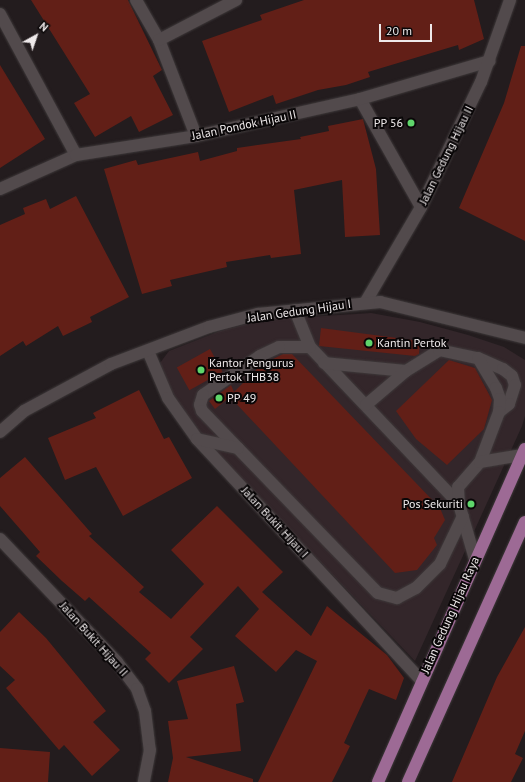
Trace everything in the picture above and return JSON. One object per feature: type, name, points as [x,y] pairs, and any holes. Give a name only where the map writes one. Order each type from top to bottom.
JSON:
[{"type":"main road","name":"Jalan Gedung Hijau Raya","points":[[378,782],[421,680],[523,452]]},
{"type":"main road","points":[[408,782],[525,522]]},
{"type":"street","points":[[136,0],[159,40],[196,136]]},
{"type":"street","points":[[159,40],[236,0]]},
{"type":"street","name":"Jalan Gedung Hijau II","points":[[365,303],[420,207],[490,60],[510,0]]},
{"type":"street","points":[[0,14],[76,155]]},
{"type":"street","name":"Jalan Pondok Hijau II","points":[[0,189],[76,155],[196,136],[360,99],[490,60]]},
{"type":"street","points":[[360,99],[420,207]]},
{"type":"street","name":"Jalan Gedung Hijau I","points":[[0,432],[31,407],[111,364],[209,327],[258,314],[380,302],[525,338]]},
{"type":"street","points":[[295,310],[310,347],[459,504]]},
{"type":"street","points":[[310,347],[284,346],[266,353],[203,395],[200,404],[202,411],[378,593],[396,598],[416,588],[440,564],[463,516]]},
{"type":"street","points":[[366,405],[406,371],[438,350],[478,358],[503,369],[512,376],[515,385],[509,404],[499,412]]},
{"type":"street","name":"Jalan Bukit Hijau I","points":[[148,351],[168,398],[197,439],[421,680]]},
{"type":"street","points":[[475,559],[459,504],[458,487],[480,462],[499,412],[500,399],[496,388],[478,358]]},
{"type":"street","points":[[324,363],[406,371]]},
{"type":"street","points":[[197,439],[238,448]]},
{"type":"street","points":[[480,462],[523,452]]},
{"type":"street","name":"Jalan Bukit Hijau II","points":[[0,539],[117,662],[137,689],[145,711],[150,750],[144,782]]},
{"type":"shaded area","points":[[371,313],[420,322],[468,335],[504,347],[525,360],[525,416],[522,426],[415,661],[179,415],[160,363],[169,351],[220,331],[262,320]]},
{"type":"building","points":[[31,0],[128,0],[162,70],[153,76],[173,115],[139,132],[131,116],[95,137],[74,103],[90,94]]},
{"type":"building","points":[[304,0],[474,0],[484,39],[459,50],[458,45],[368,72],[370,77],[346,85],[318,90],[276,104],[273,95],[229,112],[202,41],[262,20],[260,15]]},
{"type":"building","points":[[521,46],[525,46],[525,241],[459,208],[504,103]]},
{"type":"building","points":[[0,65],[45,139],[0,168]]},
{"type":"building","points":[[363,119],[376,169],[380,235],[345,237],[342,180],[294,190],[301,254],[271,258],[270,255],[226,262],[227,267],[170,280],[172,286],[142,294],[104,169],[136,160],[138,165],[198,152],[200,161],[237,151],[237,148],[301,139],[300,137],[329,131],[328,126]]},
{"type":"building","points":[[76,196],[129,297],[90,317],[92,322],[63,336],[58,326],[26,346],[23,341],[0,356],[0,225],[25,214],[23,208],[46,199],[50,209]]},
{"type":"building","name":"Kantin Pertok","points":[[321,328],[420,341],[419,354],[415,356],[319,346]]},
{"type":"building","name":"Kantor Pengurus Pertok THB38","points":[[210,349],[223,372],[189,390],[177,367]]},
{"type":"building","points":[[283,354],[292,354],[440,508],[445,520],[434,538],[437,545],[417,570],[395,573],[230,397],[215,409],[209,401],[231,385],[234,392],[261,365]]},
{"type":"building","points":[[449,360],[475,368],[492,400],[484,429],[447,465],[416,439],[396,411]]},
{"type":"building","points":[[139,390],[164,439],[169,437],[192,478],[123,516],[96,467],[65,480],[48,438],[96,418],[93,413]]},
{"type":"building","points":[[25,457],[92,534],[89,536],[144,587],[139,592],[171,619],[204,584],[171,550],[217,506],[283,572],[262,592],[311,636],[327,606],[387,655],[404,678],[396,700],[369,689],[344,743],[350,746],[332,782],[258,782],[317,661],[296,650],[276,672],[235,636],[259,609],[238,586],[190,637],[203,649],[169,683],[145,659],[151,653],[89,597],[85,601],[36,556],[40,552],[0,506],[0,478]]},
{"type":"building","points":[[19,612],[46,638],[106,711],[93,722],[120,750],[92,776],[64,745],[59,750],[6,688],[15,680],[0,666],[0,632]]},
{"type":"building","points":[[525,627],[525,731],[515,754],[523,758],[511,782],[452,782],[497,677]]},
{"type":"building","points":[[234,666],[244,702],[236,704],[241,751],[186,757],[253,779],[253,782],[168,782],[173,758],[168,721],[188,719],[177,681]]},
{"type":"building","points":[[0,748],[50,752],[48,782],[0,782]]},
{"type":"place","name":"PP 56","points":[[411,123]]},
{"type":"place","name":"Kantin Pertok","points":[[369,343]]},
{"type":"place","name":"Kantor Pengurus Pertok THB38","points":[[201,370]]},
{"type":"place","name":"PP 49","points":[[219,398]]},
{"type":"place","name":"Pos Sekuriti","points":[[471,504]]}]
